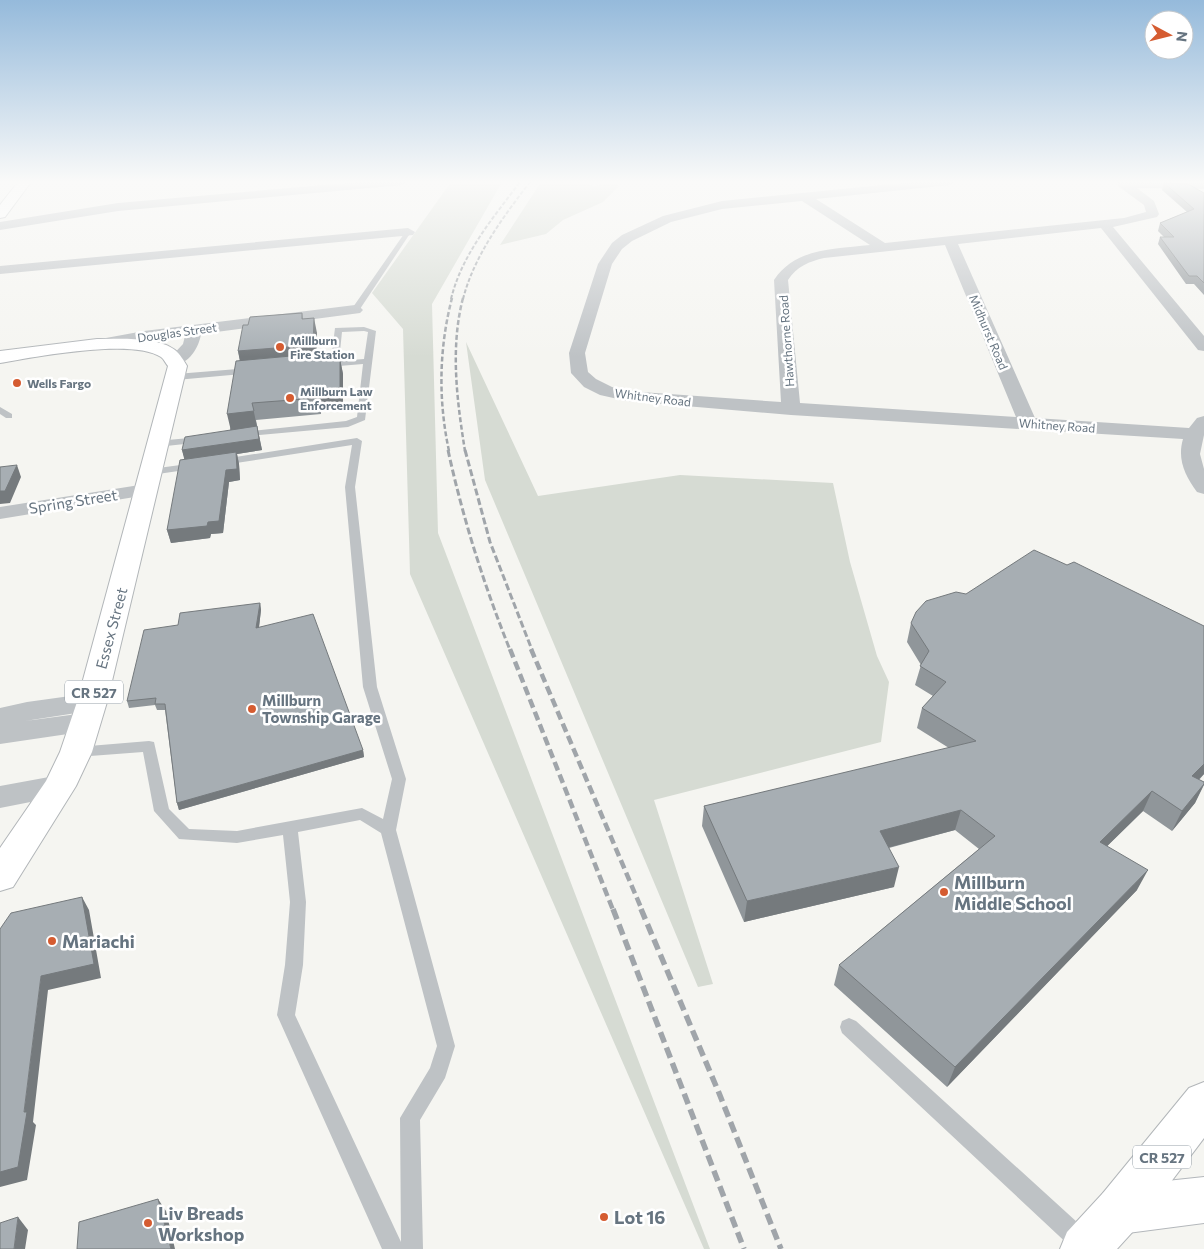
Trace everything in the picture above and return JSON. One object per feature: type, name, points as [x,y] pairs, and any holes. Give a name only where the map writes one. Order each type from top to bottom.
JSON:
[{"type":"main road","points":[[90,346],[142,345],[160,349],[176,369]]},
{"type":"main road","name":"Douglas Street","points":[[0,358],[90,346]]},
{"type":"main road","name":"Essex Street","points":[[0,877],[60,786],[76,752],[88,712],[176,369]]},
{"type":"main road","name":"CR 527","points":[[1086,1248],[1120,1210],[1204,1104]]},
{"type":"main road","points":[[1120,1210],[1204,1200]]},
{"type":"street","points":[[0,270],[319,240]]},
{"type":"street","name":"Whitney Road","points":[[624,240],[617,246],[605,264],[577,352],[580,373],[590,383],[606,391],[628,396],[657,399],[791,409],[1028,423],[1199,428]]},
{"type":"street","points":[[872,240],[882,247]]},
{"type":"street","name":"Hawthorne Road","points":[[791,409],[782,285],[785,272],[799,262],[814,256],[956,240]]},
{"type":"street","points":[[1117,240],[1204,346]]},
{"type":"street","name":"Midhurst Road","points":[[950,241],[1028,423]]},
{"type":"street","name":"Douglas Street","points":[[90,346],[194,330],[355,310]]},
{"type":"street","name":"Essex Street","points":[[176,369],[191,346],[194,330]]},
{"type":"street","points":[[1199,428],[1190,444],[1191,463],[1204,488]]},
{"type":"street","name":"Spring Street","points":[[0,513],[148,481]]},
{"type":"street","points":[[0,718],[27,711],[88,712]]},
{"type":"street","points":[[0,734],[88,712]]},
{"type":"street","points":[[0,797],[60,786]]},
{"type":"lane","points":[[355,310],[402,240]]},
{"type":"lane","points":[[233,436],[356,422],[362,418],[367,361],[372,331],[364,329],[338,330],[335,363]]},
{"type":"lane","points":[[315,365],[367,361]]},
{"type":"lane","points":[[176,369],[257,370]]},
{"type":"lane","points":[[0,410],[9,416]]},
{"type":"lane","points":[[157,444],[213,438]]},
{"type":"lane","points":[[148,481],[210,464],[357,441],[350,487],[370,687],[399,779],[388,830],[446,1046],[438,1072],[410,1118],[412,1249]]},
{"type":"lane","points":[[76,752],[149,746],[162,811],[185,836],[237,837],[362,814],[388,830]]},
{"type":"lane","points":[[290,827],[298,902],[294,965],[286,1014],[393,1249]]},
{"type":"lane","points":[[849,1027],[1086,1248]]},
{"type":"shaded area","points":[[410,240],[469,240],[432,304],[438,533],[710,1249],[704,1249],[410,574],[403,329],[372,293]]},
{"type":"shaded area","points":[[503,240],[520,240],[500,245]]},
{"type":"shaded area","points":[[466,342],[538,496],[680,475],[833,483],[850,562],[877,656],[889,682],[881,742],[654,800],[713,984],[698,987],[485,480]]},
{"type":"building","points":[[1162,240],[1204,240],[1204,283],[1197,276],[1189,276]]},
{"type":"building","points":[[302,313],[302,319],[314,318],[313,345],[238,351],[243,325],[248,325],[250,317]]},
{"type":"building","points":[[313,354],[313,358],[319,358],[319,360],[340,359],[340,388],[318,389],[318,398],[252,403],[254,411],[227,414],[236,361]]},
{"type":"building","points":[[257,426],[259,439],[182,450],[185,437]]},
{"type":"building","points":[[236,452],[237,469],[226,470],[219,521],[208,522],[207,526],[167,530],[180,460]]},
{"type":"building","points":[[17,465],[5,491],[0,491],[0,467]]},
{"type":"building","name":"Millburn Middle School","points":[[1034,550],[1067,565],[1074,562],[1204,626],[1204,764],[1192,776],[1204,782],[1204,784],[1182,811],[1152,791],[1100,842],[1148,870],[955,1067],[839,965],[995,836],[961,810],[880,831],[899,867],[747,901],[704,806],[976,741],[922,708],[946,682],[920,666],[929,651],[911,623],[916,612],[926,601],[956,592],[966,594]]},
{"type":"building","name":"Millburn Township Garage","points":[[260,603],[256,628],[313,614],[363,750],[177,803],[165,704],[155,704],[156,698],[127,701],[144,630],[178,625],[180,613]]},
{"type":"building","points":[[82,897],[94,964],[41,976],[24,1112],[27,1112],[18,1167],[0,1172],[0,929],[11,913]]},
{"type":"building","name":"Liv Breads Workshop","points":[[158,1199],[171,1249],[77,1249],[79,1222]]},
{"type":"building","points":[[18,1217],[14,1249],[0,1249],[0,1223]]},
{"type":"railway","points":[[451,299],[463,267],[478,240]]},
{"type":"railway","points":[[463,299],[474,268],[489,240]]},
{"type":"railway","points":[[449,451],[443,413],[442,355],[452,298]]},
{"type":"railway","points":[[463,298],[457,336],[456,374],[459,413],[465,451]]},
{"type":"railway","points":[[448,450],[475,552],[510,650]]},
{"type":"railway","points":[[465,450],[490,542],[532,650]]},
{"type":"railway","points":[[510,649],[613,910]]},
{"type":"railway","points":[[531,649],[642,910]]},
{"type":"railway","points":[[613,909],[744,1249]]},
{"type":"railway","points":[[641,909],[719,1093],[781,1249]]},
{"type":"place","name":"Millburn Fire Station","points":[[280,347]]},
{"type":"place","name":"Wells Fargo","points":[[17,383]]},
{"type":"place","name":"Millburn Law Enforcement","points":[[290,398]]},
{"type":"place","name":"Millburn Township Garage","points":[[252,709]]},
{"type":"place","name":"Millburn Middle School","points":[[944,892]]},
{"type":"place","name":"Mariachi","points":[[52,941]]},
{"type":"place","name":"Lot 16","points":[[604,1217]]},
{"type":"place","name":"Liv Breads Workshop","points":[[148,1223]]}]
